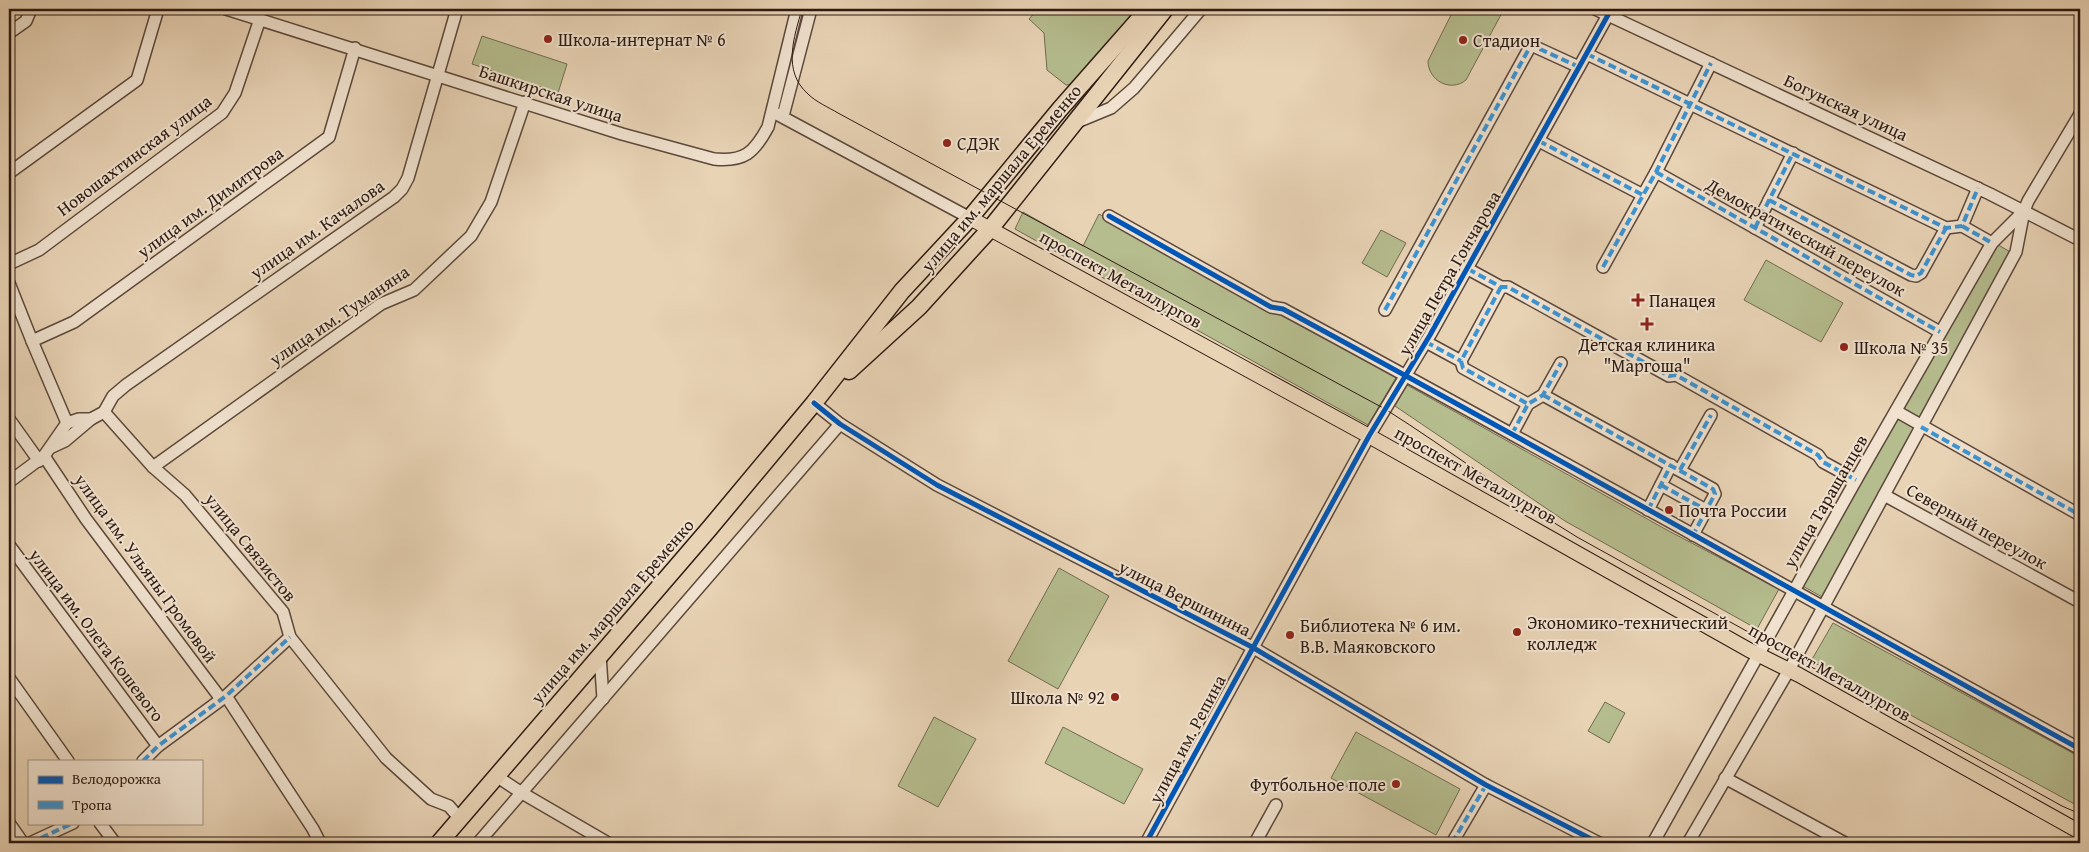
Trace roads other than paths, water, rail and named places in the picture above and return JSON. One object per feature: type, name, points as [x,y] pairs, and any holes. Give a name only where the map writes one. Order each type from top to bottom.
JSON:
[{"type":"highway","name":"улица им. маршала Еременко","points":[[439,843],[709,529],[814,403],[902,291],[970,218],[1060,109],[1148,9]]},
{"type":"highway","name":"улица им. маршала Еременко","points":[[814,403],[919,307],[990,229],[1075,123],[1122,60],[1165,9]]},
{"type":"highway","points":[[1060,109],[1073,115],[1075,123]]},
{"type":"highway","points":[[902,291],[904,299],[912,305],[919,307]]},
{"type":"main road","name":"проспект Металлургов","points":[[970,218],[1369,436],[1759,655],[2080,832]]},
{"type":"street","points":[[9,33],[26,21],[31,9]]},
{"type":"street","points":[[9,173],[138,80],[158,9]]},
{"type":"street","name":"Башкирская улица","points":[[226,9],[355,48],[622,134],[714,159],[725,160],[735,160],[748,154],[760,142],[778,114],[796,9]]},
{"type":"street","name":"улица им. Качалова","points":[[104,412],[113,396],[126,385],[394,197],[402,189],[408,178],[456,9]]},
{"type":"street","points":[[778,114],[811,9]]},
{"type":"street","points":[[1075,123],[1111,108],[1134,88],[1201,9]]},
{"type":"street","name":"Богунская улица","points":[[1595,9],[1978,188],[2080,240]]},
{"type":"street","name":"улица Петра Гончарова","points":[[1252,647],[1369,436],[1468,269],[1608,15]]},
{"type":"street","name":"Новошахтинская улица","points":[[9,264],[39,250],[222,113],[235,93],[260,19]]},
{"type":"street","points":[[1385,310],[1531,45],[1579,67]]},
{"type":"street","name":"улица им. Димитрова","points":[[32,342],[74,322],[329,137],[355,48]]},
{"type":"street","points":[[1587,54],[1946,228],[1962,226],[1992,242]]},
{"type":"street","points":[[1602,267],[1656,172],[1711,64]]},
{"type":"street","name":"улица им. Туманяна","points":[[153,467],[381,304],[414,290],[471,236],[491,202],[524,102]]},
{"type":"street","name":"проспект Металлургов","points":[[778,114],[970,218]]},
{"type":"street","name":"улица Таращанцев","points":[[1653,843],[1856,480],[1992,242],[2024,211],[2080,114]]},
{"type":"street","points":[[1539,141],[1643,195]]},
{"type":"street","points":[[1755,228],[1792,153]]},
{"type":"street","name":"Демократический переулок","points":[[1656,172],[1940,332]]},
{"type":"street","points":[[1962,226],[1978,188]]},
{"type":"street","points":[[1769,200],[1916,276],[1921,273],[1946,228]]},
{"type":"street","name":"улица Таращанцев","points":[[1688,843],[1789,670],[2016,252],[2024,211]]},
{"type":"street","points":[[1109,216],[1271,307],[1283,309],[1406,375],[2080,749]]},
{"type":"street","points":[[1468,269],[1501,287],[1508,287],[1669,376],[1676,375],[1818,455],[1823,462],[1856,480]]},
{"type":"street","points":[[9,283],[32,342],[68,423]]},
{"type":"street","points":[[1460,360],[1501,287]]},
{"type":"street","points":[[1426,342],[1460,360],[1463,368],[1528,404]]},
{"type":"street","points":[[1512,434],[1528,404],[1543,395],[1561,363]]},
{"type":"street","points":[[1543,395],[1713,489],[1715,494],[1693,534]]},
{"type":"street","name":"улица Вершинина","points":[[814,403],[840,424],[938,485],[1252,647],[1486,785],[1599,843]]},
{"type":"street","points":[[1896,411],[1921,427],[2080,515]]},
{"type":"street","points":[[9,482],[65,441],[91,419],[104,412]]},
{"type":"street","name":"улица Связистов","points":[[104,412],[153,467],[185,495],[283,612],[290,637],[386,758],[430,799],[449,806],[460,819]]},
{"type":"street","points":[[1648,510],[1661,485],[1676,468],[1711,415]]},
{"type":"street","name":"улица им. Ульяны Громовой","points":[[9,419],[45,455],[86,519],[223,697],[310,825],[320,843]]},
{"type":"street","points":[[45,455],[68,423],[72,420],[91,419]]},
{"type":"street","points":[[478,843],[840,424]]},
{"type":"street","points":[[1661,485],[1706,510]]},
{"type":"street","name":"Северный переулок","points":[[1884,495],[2080,602]]},
{"type":"street","name":"улица им. Олега Кошевого","points":[[9,545],[158,746]]},
{"type":"street","points":[[145,760],[158,746],[223,697],[290,637]]},
{"type":"street","name":"улица им. Репина","points":[[1146,843],[1252,647]]},
{"type":"street","points":[[600,655],[604,699]]},
{"type":"street","points":[[9,678],[67,760]]},
{"type":"street","points":[[496,776],[608,843]]},
{"type":"street","points":[[1725,778],[1845,843]]},
{"type":"street","points":[[1452,843],[1486,785]]},
{"type":"street","points":[[1255,843],[1276,805]]},
{"type":"street","points":[[9,823],[23,843]]},
{"type":"street","points":[[30,843],[71,824]]},
{"type":"street","points":[[101,824],[115,843]]},
{"type":"tram line","points":[[802,9],[792,53],[793,64],[795,75],[800,85],[818,102],[1385,409],[1577,537],[2062,806],[2080,814]]},
{"type":"place","name":"Школа-интернат № 6","points":[[548,39]]},
{"type":"place","name":"Стадион","points":[[1463,40]]},
{"type":"place","name":"СДЭК","points":[[947,143]]},
{"type":"place","name":"Панацея","points":[[1638,300]]},
{"type":"place","name":"Детская клиника \"Маргоша\"","points":[[1647,324]]},
{"type":"place","name":"Школа № 35","points":[[1844,347]]},
{"type":"place","name":"Почта России","points":[[1669,510]]},
{"type":"place","name":"Экономико-технический колледж","points":[[1517,632]]},
{"type":"place","name":"Библиотека № 6 им. В.В. Маяковского","points":[[1290,635]]},
{"type":"place","name":"Школа № 92","points":[[1115,697]]},
{"type":"place","name":"Футбольное поле","points":[[1396,784]]}]
